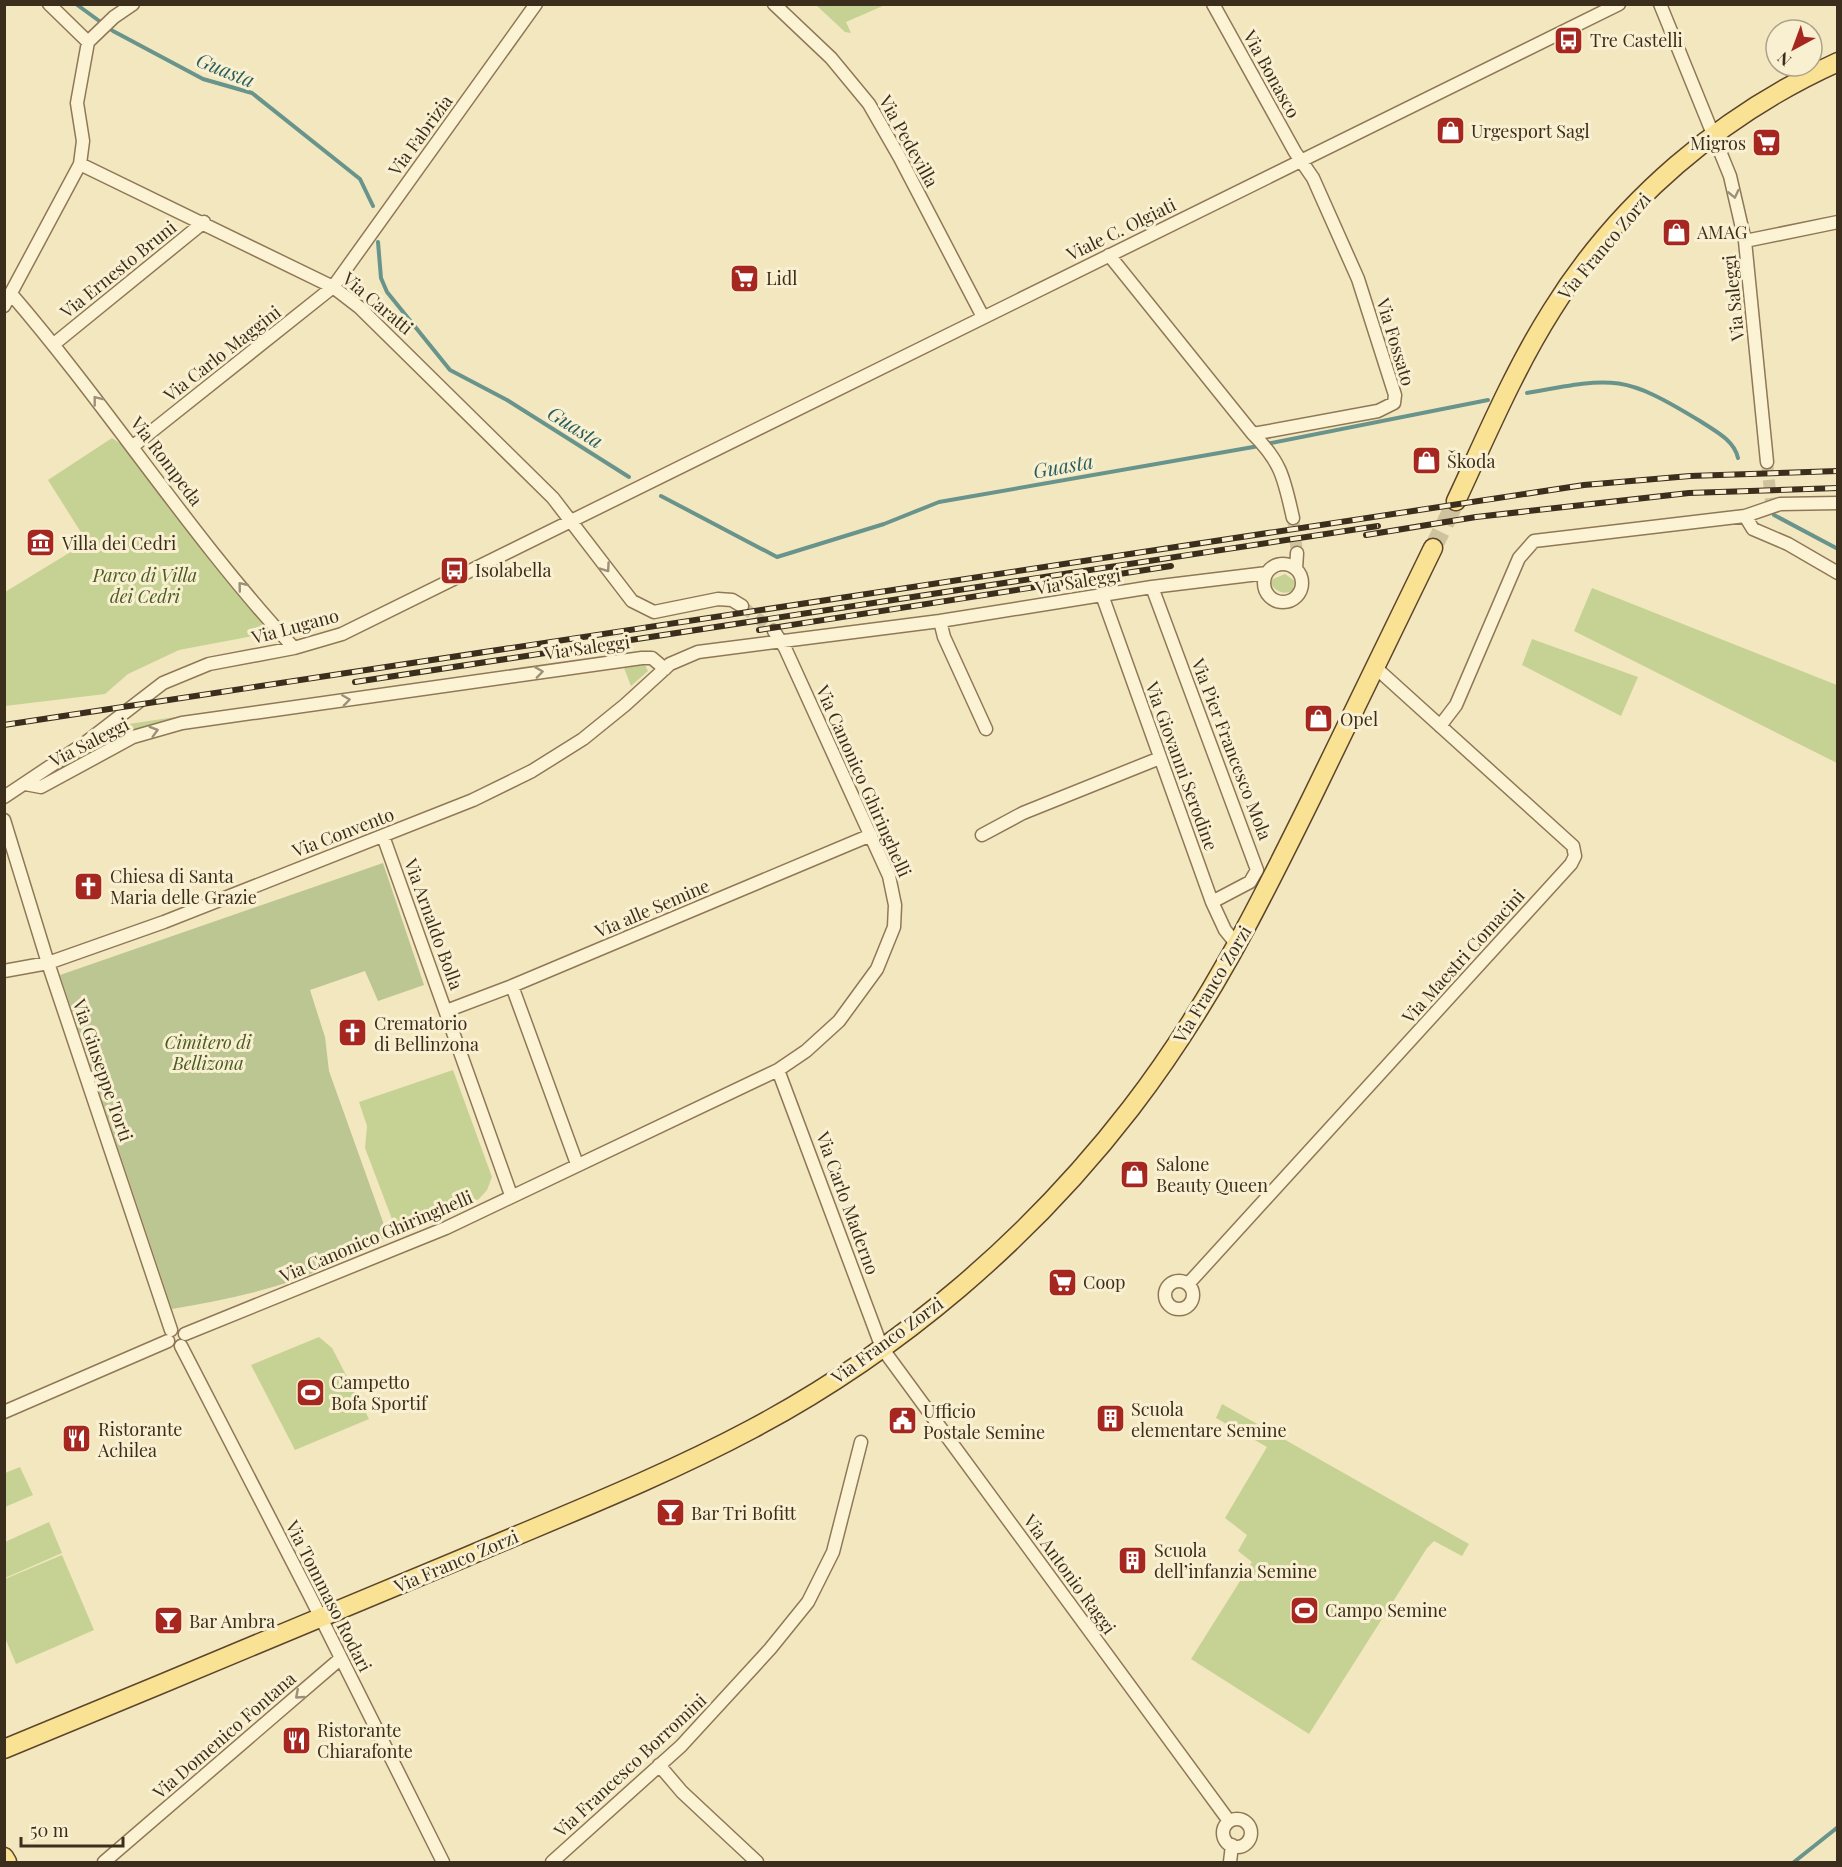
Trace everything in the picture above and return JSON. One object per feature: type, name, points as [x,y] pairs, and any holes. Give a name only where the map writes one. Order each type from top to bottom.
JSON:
[{"type":"main road","name":"Via Franco Zorzi","points":[[1456,501],[1535,339],[1567,287],[1630,210],[1714,134],[1784,88],[1838,62]]},
{"type":"main road","name":"Via Franco Zorzi","points":[[4,1749],[676,1467],[780,1414],[882,1348],[979,1270],[1058,1193],[1138,1098],[1190,1025],[1238,946],[1433,548]]},
{"type":"main road","points":[[4,1857],[8,1863]]},
{"type":"street","points":[[49,4],[88,42]]},
{"type":"street","points":[[8,300],[80,164],[83,141],[77,104],[88,42],[133,4]]},
{"type":"street","name":"Via Fabrizia","points":[[333,287],[536,4]]},
{"type":"street","name":"Via Pedevilla","points":[[774,4],[831,58],[869,104],[900,158],[983,317]]},
{"type":"street","name":"Via Bonasco","points":[[1213,4],[1302,160]]},
{"type":"street","name":"Viale C. Olgiati","points":[[638,487],[1619,4]]},
{"type":"street","points":[[1660,4],[1714,134]]},
{"type":"street","name":"Via Saleggi","points":[[1714,134],[1730,176],[1745,241],[1767,462]]},
{"type":"street","name":"Via Fossato","points":[[1256,437],[1378,411],[1394,403],[1395,395],[1387,364],[1358,279],[1313,178],[1302,160]]},
{"type":"street","name":"Via Caratti","points":[[80,164],[204,222],[333,287],[412,357],[553,498],[622,591],[648,610],[660,612],[718,598],[732,600],[742,606]]},
{"type":"street","name":"Via Ernesto Bruni","points":[[54,344],[204,222]]},
{"type":"street","points":[[1745,241],[1838,222]]},
{"type":"street","points":[[1109,255],[1123,275],[1275,458],[1282,475],[1293,518]]},
{"type":"street","name":"Via Carlo Maggini","points":[[132,447],[333,287]]},
{"type":"street","name":"Via Rompeda","points":[[8,300],[54,344],[132,447],[294,648]]},
{"type":"street","name":"Via Lugano","points":[[4,797],[163,683],[209,664],[294,648],[342,634],[638,487]]},
{"type":"street","points":[[1440,726],[1456,705],[1519,558],[1534,541],[1544,538],[1745,516],[1772,503],[1838,504]]},
{"type":"street","points":[[1745,516],[1753,529],[1788,544],[1838,573]]},
{"type":"street","points":[[1267,573],[1264,585],[1269,596],[1286,602],[1297,596],[1302,586],[1296,569],[1297,553]]},
{"type":"street","name":"Via Saleggi","points":[[25,784],[41,788],[134,737],[182,723],[642,658],[652,658],[665,669],[684,656],[778,636],[940,621],[1152,587],[1267,573],[1281,563],[1296,569]]},
{"type":"street","name":"Via Pier Francesco Mola","points":[[1152,587],[1257,870],[1250,882],[1212,902]]},
{"type":"street","name":"Via Giovanni Serodine","points":[[1102,595],[1212,902],[1225,930],[1238,946]]},
{"type":"street","points":[[940,621],[944,638],[986,729]]},
{"type":"street","name":"Via Canonico Ghiringhelli","points":[[185,1334],[397,1249],[577,1164],[688,1115],[778,1070],[806,1051],[839,1021],[877,969],[888,945],[894,927],[893,893],[890,876],[778,636]]},
{"type":"street","name":"Via Maestri Comacini","points":[[1189,1283],[1571,864],[1575,856],[1573,846],[1375,668]]},
{"type":"street","name":"Via Convento","points":[[4,971],[48,963],[164,922],[473,800],[532,771],[583,739],[665,669]]},
{"type":"street","points":[[982,835],[1023,813],[1160,758]]},
{"type":"street","name":"Via Giuseppe Torti","points":[[4,820],[169,1336]]},
{"type":"street","name":"Via alle Semine","points":[[446,1011],[512,986],[871,835]]},
{"type":"street","name":"Via Arnaldo Bolla","points":[[383,836],[511,1195]]},
{"type":"street","points":[[512,986],[577,1164]]},
{"type":"street","name":"Via Carlo Maderno","points":[[778,1070],[882,1348]]},
{"type":"street","points":[[4,1412],[169,1336],[179,1329],[185,1334],[186,1340],[181,1347],[174,1347],[169,1336]]},
{"type":"street","name":"Via Tommaso Rodari","points":[[181,1347],[443,1863]]},
{"type":"street","name":"Via Antonio Raggi","points":[[882,1348],[1229,1821]]},
{"type":"street","name":"Via Francesco Borromini","points":[[552,1863],[659,1765],[720,1705],[808,1602],[833,1552],[861,1442]]},
{"type":"street","name":"Via Domenico Fontana","points":[[104,1863],[340,1659]]},
{"type":"street","points":[[659,1765],[697,1806],[757,1863]]},
{"type":"street","points":[[1237,1819],[1246,1821],[1251,1833],[1245,1844],[1232,1845],[1226,1840],[1224,1832],[1229,1821],[1237,1819]]},
{"type":"street","points":[[1230,1863],[1232,1845]]},
{"type":"green space","points":[[816,5],[885,5],[846,22],[851,33],[845,32]]},
{"type":"green space","name":"Parco di Villa dei Cedri","points":[[112,438],[127,448],[262,615],[263,627],[253,636],[179,650],[128,674],[105,694],[5,706],[5,592],[87,542],[48,480]]},
{"type":"green space","points":[[1285,574],[1295,581],[1292,591],[1284,593],[1275,589],[1268,581]]},
{"type":"green space","points":[[1592,588],[1837,685],[1837,763],[1574,631]]},
{"type":"green space","points":[[1532,639],[1638,677],[1621,716],[1522,665]]},
{"type":"green space","points":[[645,665],[648,671],[631,686],[624,668]]},
{"type":"green space","points":[[182,716],[184,718],[38,783],[122,725]]},
{"type":"green space","name":"Cimitero di Bellizona","points":[[383,863],[424,985],[378,1001],[365,971],[310,990],[325,1037],[329,1071],[388,1236],[286,1283],[244,1295],[172,1309],[60,975]]},
{"type":"green space","points":[[453,1070],[492,1177],[487,1190],[479,1199],[410,1230],[402,1231],[395,1227],[365,1148],[367,1126],[359,1102]]},
{"type":"green space","name":"Campetto Bofa Sportif","points":[[319,1337],[332,1348],[369,1419],[295,1450],[251,1365]]},
{"type":"green space","name":"Campo Semine","points":[[1222,1404],[1469,1544],[1462,1556],[1434,1541],[1427,1548],[1309,1734],[1191,1659],[1252,1562],[1238,1551],[1247,1535],[1225,1518],[1267,1447],[1216,1418]]},
{"type":"green space","points":[[20,1467],[33,1495],[5,1507],[5,1473]]},
{"type":"green space","points":[[49,1522],[62,1553],[5,1578],[5,1542]]},
{"type":"green space","points":[[62,1555],[94,1630],[16,1664],[5,1638],[5,1579]]},
{"type":"waterway","name":"Guasta","points":[[76,4],[113,31],[203,79],[252,93],[360,179],[373,206]]},
{"type":"waterway","name":"Guasta","points":[[378,242],[381,278],[387,292],[450,370],[507,400],[629,477]]},
{"type":"waterway","points":[[1527,393],[1600,382],[1634,387],[1674,406],[1718,432],[1732,446],[1738,458]]},
{"type":"waterway","name":"Guasta","points":[[1266,444],[1488,400]]},
{"type":"waterway","name":"Guasta","points":[[661,496],[777,557],[884,524],[939,502],[1259,446]]},
{"type":"waterway","name":"Guasta","points":[[1774,515],[1838,549]]},
{"type":"waterway","points":[[1794,1862],[1838,1827]]},
{"type":"tunnel","points":[[1767,462],[1771,501]]},
{"type":"tunnel","points":[[1433,548],[1456,501]]},
{"type":"tunnel","points":[[1293,518],[1297,553]]},
{"type":"tunnel","points":[[742,606],[774,631]]},
{"type":"railway","points":[[4,725],[1584,485],[1690,476],[1838,471]]},
{"type":"railway","points":[[1366,535],[1476,517],[1689,493],[1838,488]]},
{"type":"railway","points":[[355,682],[1378,526]]},
{"type":"railway","points":[[759,630],[1171,566]]},
{"type":"place","name":"Tre Castelli","points":[[1569,40]]},
{"type":"place","name":"Urgesport Sagl","points":[[1450,131]]},
{"type":"place","name":"Migros","points":[[1767,143]]},
{"type":"place","name":"AMAG","points":[[1676,232]]},
{"type":"place","name":"Lidl","points":[[745,278]]},
{"type":"place","name":"Škoda","points":[[1426,461]]},
{"type":"place","name":"Villa dei Cedri","points":[[41,543]]},
{"type":"place","name":"Isolabella","points":[[454,570]]},
{"type":"place","name":"Opel","points":[[1319,719]]},
{"type":"place","name":"Chiesa di Santa Maria delle Grazie","points":[[89,886]]},
{"type":"place","name":"Crematorio di Bellinzona","points":[[353,1033]]},
{"type":"place","name":"Salone Beauty Queen","points":[[1135,1174]]},
{"type":"place","name":"Coop","points":[[1062,1282]]},
{"type":"place","name":"Campetto Bofa Sportif","points":[[310,1392]]},
{"type":"place","name":"Scuola elementare Semine","points":[[1110,1419]]},
{"type":"place","name":"Ufficio Postale Semine","points":[[902,1421]]},
{"type":"place","name":"Ristorante Achilea","points":[[77,1439]]},
{"type":"place","name":"Bar Tri Bofitt","points":[[670,1513]]},
{"type":"place","name":"Scuola dell’infanzia Semine","points":[[1133,1560]]},
{"type":"place","name":"Campo Semine","points":[[1304,1610]]},
{"type":"place","name":"Bar Ambra","points":[[168,1621]]},
{"type":"place","name":"Ristorante Chiarafonte","points":[[296,1740]]}]
